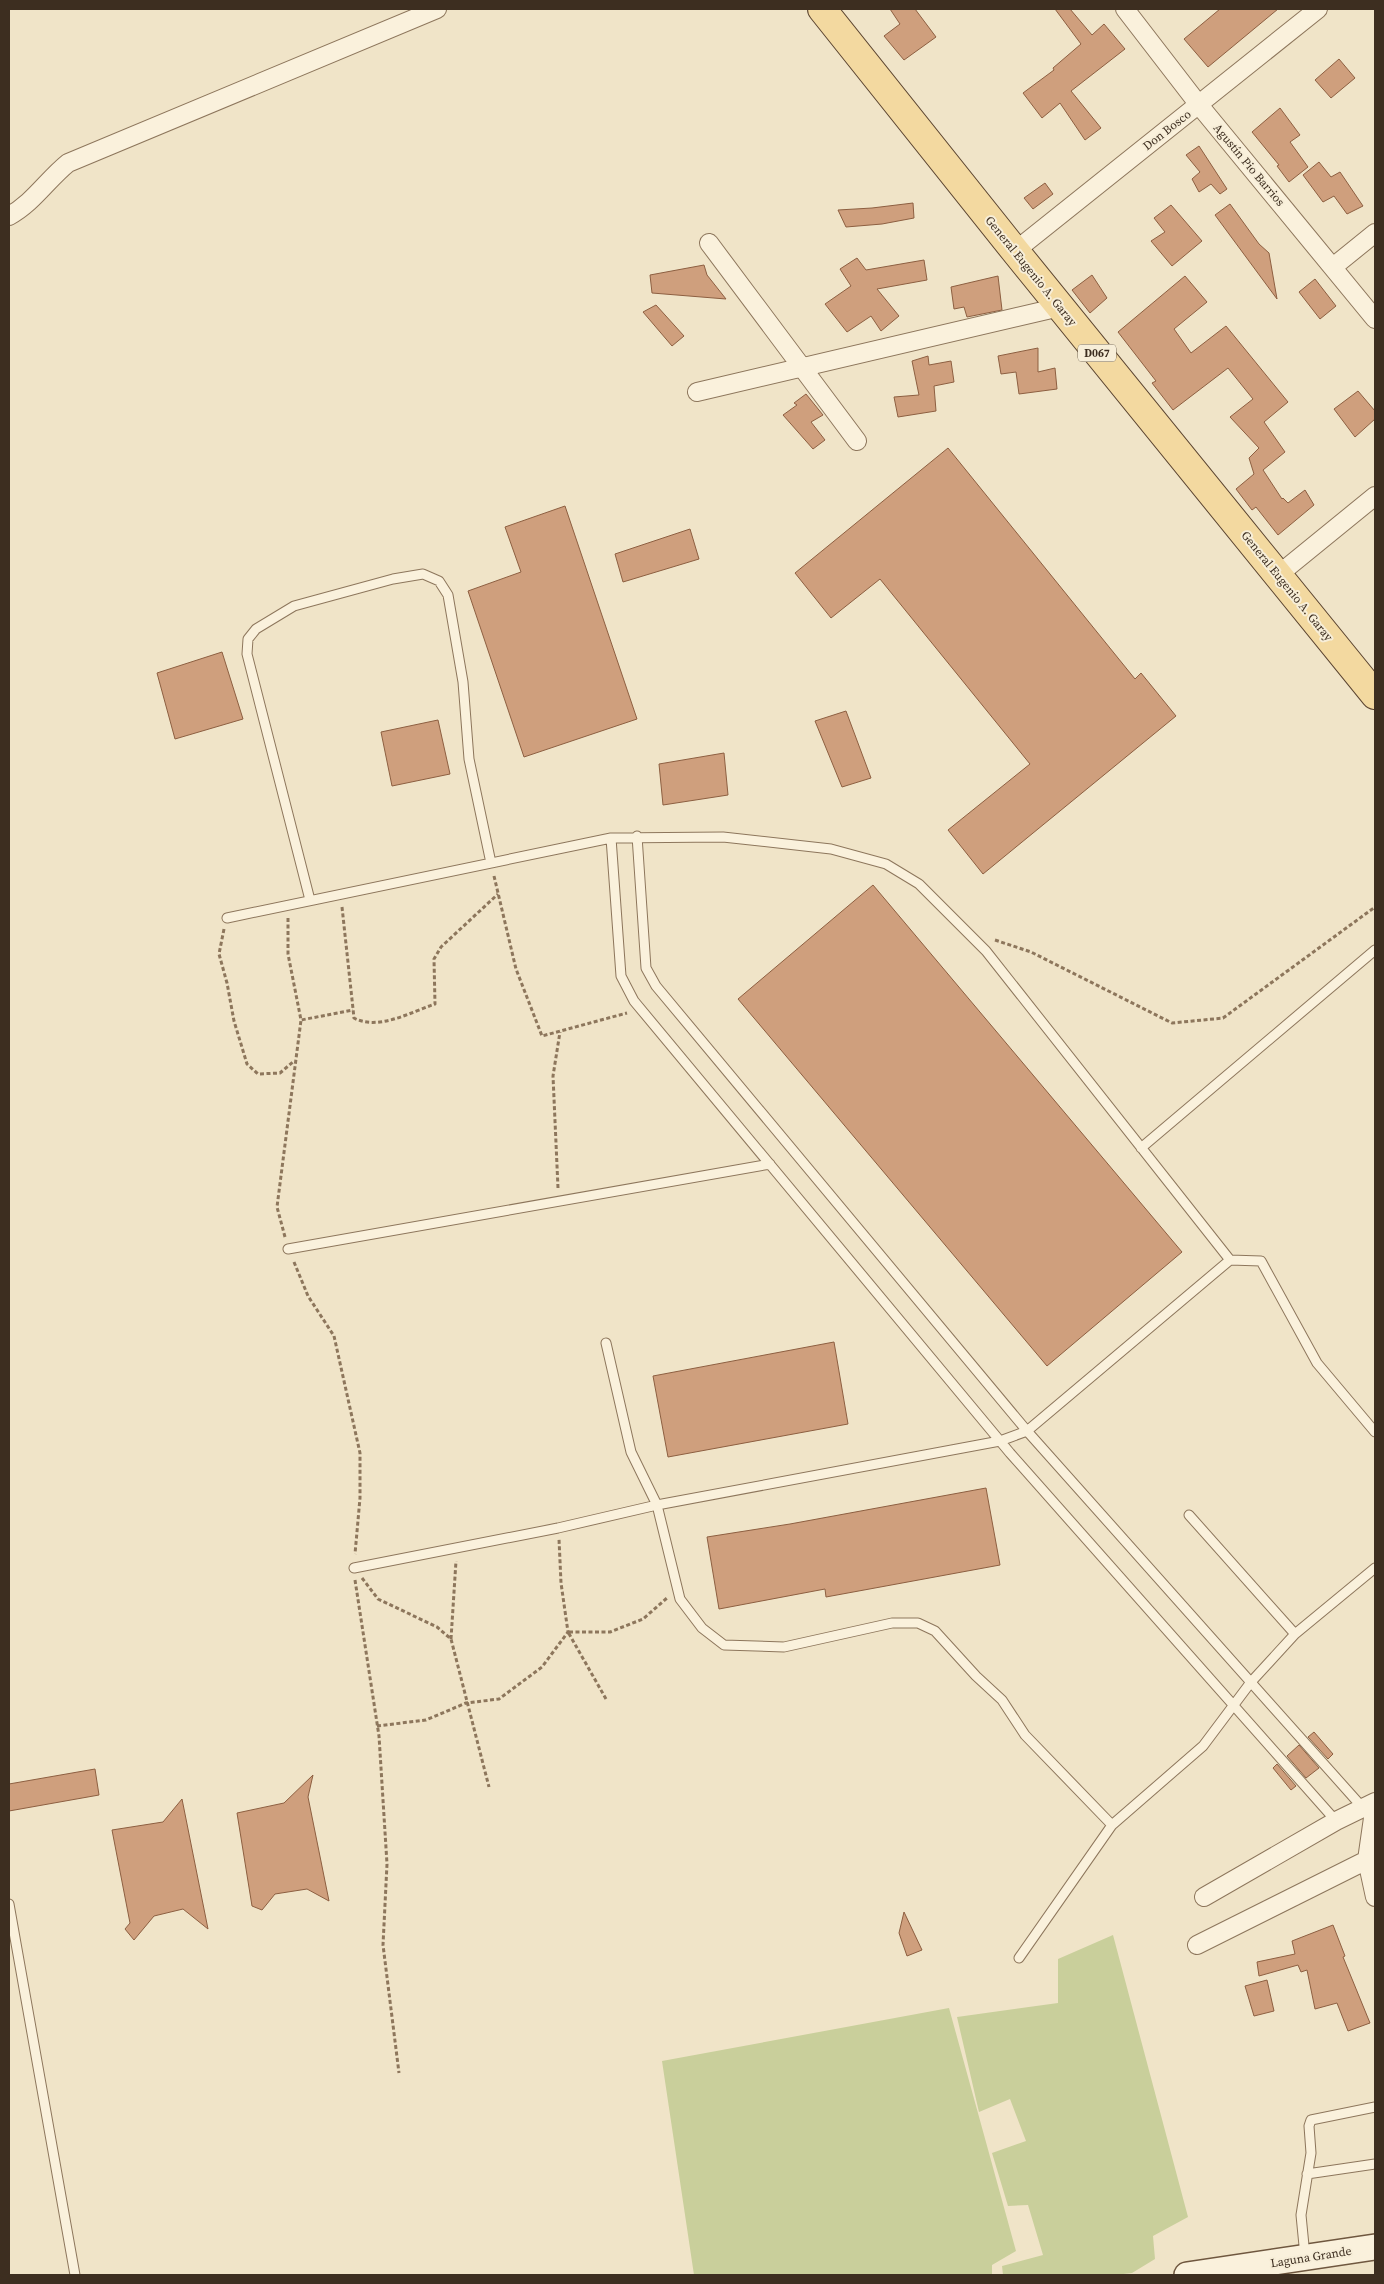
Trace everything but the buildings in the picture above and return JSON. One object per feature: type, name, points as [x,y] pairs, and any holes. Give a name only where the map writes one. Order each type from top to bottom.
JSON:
[{"type":"main road","name":"General Eugenio A. Garay","points":[[822,9],[1060,307],[1375,695]]},
{"type":"main road","name":"Laguna Grande","points":[[1187,2275],[1375,2247]]},
{"type":"street","points":[[9,216],[40,191],[55,173],[68,163],[437,9]]},
{"type":"street","name":"Agustín Pio Barrios","points":[[1125,9],[1199,105],[1375,319]]},
{"type":"street","name":"Don Bosco","points":[[1015,251],[1318,9]]},
{"type":"street","points":[[1333,267],[1375,233]]},
{"type":"street","points":[[709,243],[857,441]]},
{"type":"street","points":[[697,392],[1060,307]]},
{"type":"street","points":[[1278,575],[1375,496]]},
{"type":"street","points":[[1204,1897],[1336,1821],[1371,1805],[1371,1858],[1375,1897]]},
{"type":"street","points":[[1197,1945],[1371,1858]]},
{"type":"lane","points":[[310,900],[247,654],[248,639],[256,630],[294,606],[393,578],[422,574],[439,581],[448,595],[463,682],[469,759],[491,863]]},
{"type":"lane","points":[[637,836],[646,968],[656,986],[1027,1432],[1251,1682],[1371,1805]]},
{"type":"lane","points":[[227,918],[611,838],[637,836],[732,838],[831,849],[886,864],[920,884],[986,951],[1230,1260]]},
{"type":"lane","points":[[611,838],[621,976],[642,1009],[1000,1442],[1336,1821]]},
{"type":"lane","points":[[1141,1148],[1375,950]]},
{"type":"lane","points":[[288,1249],[770,1164]]},
{"type":"lane","points":[[354,1568],[558,1528],[657,1505],[1000,1442],[1027,1432],[1230,1260],[1261,1262],[1317,1363],[1375,1432]]},
{"type":"lane","points":[[606,1342],[631,1452],[657,1505],[680,1599],[702,1628],[724,1645],[784,1647],[892,1623],[918,1623],[935,1631],[976,1676],[1002,1700],[1025,1735],[1112,1825]]},
{"type":"lane","points":[[1189,1515],[1294,1634]]},
{"type":"lane","points":[[1019,1958],[1112,1825],[1203,1746],[1251,1682],[1294,1634],[1375,1568]]},
{"type":"lane","points":[[9,1904],[75,2275]]},
{"type":"lane","points":[[1305,2256],[1301,2215],[1311,2153],[1309,2126],[1311,2120],[1375,2107]]},
{"type":"lane","points":[[1307,2174],[1375,2164]]},
{"type":"path","points":[[491,863],[516,969],[542,1036],[642,1009]]},
{"type":"path","points":[[340,894],[354,1018],[364,1023],[388,1021],[435,1004],[434,959],[441,947],[498,894]]},
{"type":"path","points":[[288,905],[288,954],[301,1020],[294,1061],[277,1207],[288,1249],[308,1296],[334,1336],[360,1454],[360,1498],[354,1568],[377,1726],[387,1864],[383,1945],[398,2072]]},
{"type":"path","points":[[964,929],[1031,952],[1172,1023],[1223,1018],[1375,907]]},
{"type":"path","points":[[227,918],[219,954],[234,1021],[247,1064],[258,1074],[280,1073],[294,1061]]},
{"type":"path","points":[[301,1020],[354,1010]]},
{"type":"path","points":[[558,1201],[553,1076],[560,1032]]},
{"type":"path","points":[[558,1528],[561,1584],[568,1632],[606,1699]]},
{"type":"path","points":[[457,1548],[451,1639],[489,1787]]},
{"type":"path","points":[[354,1568],[378,1599],[438,1627],[451,1639]]},
{"type":"path","points":[[568,1632],[610,1632],[643,1619],[665,1598],[680,1599]]},
{"type":"path","points":[[377,1726],[426,1720],[466,1703],[499,1699],[542,1667],[568,1632]]},
{"type":"green space","points":[[1113,1935],[1188,2217],[1153,2236],[1155,2259],[1132,2273],[1115,2275],[1003,2275],[1002,2266],[1043,2255],[1028,2205],[1008,2206],[992,2153],[1026,2141],[1010,2099],[979,2112],[957,2017],[1058,2003],[1058,1959]]},
{"type":"green space","points":[[949,2008],[1016,2251],[992,2265],[992,2275],[694,2275],[662,2061]]}]
